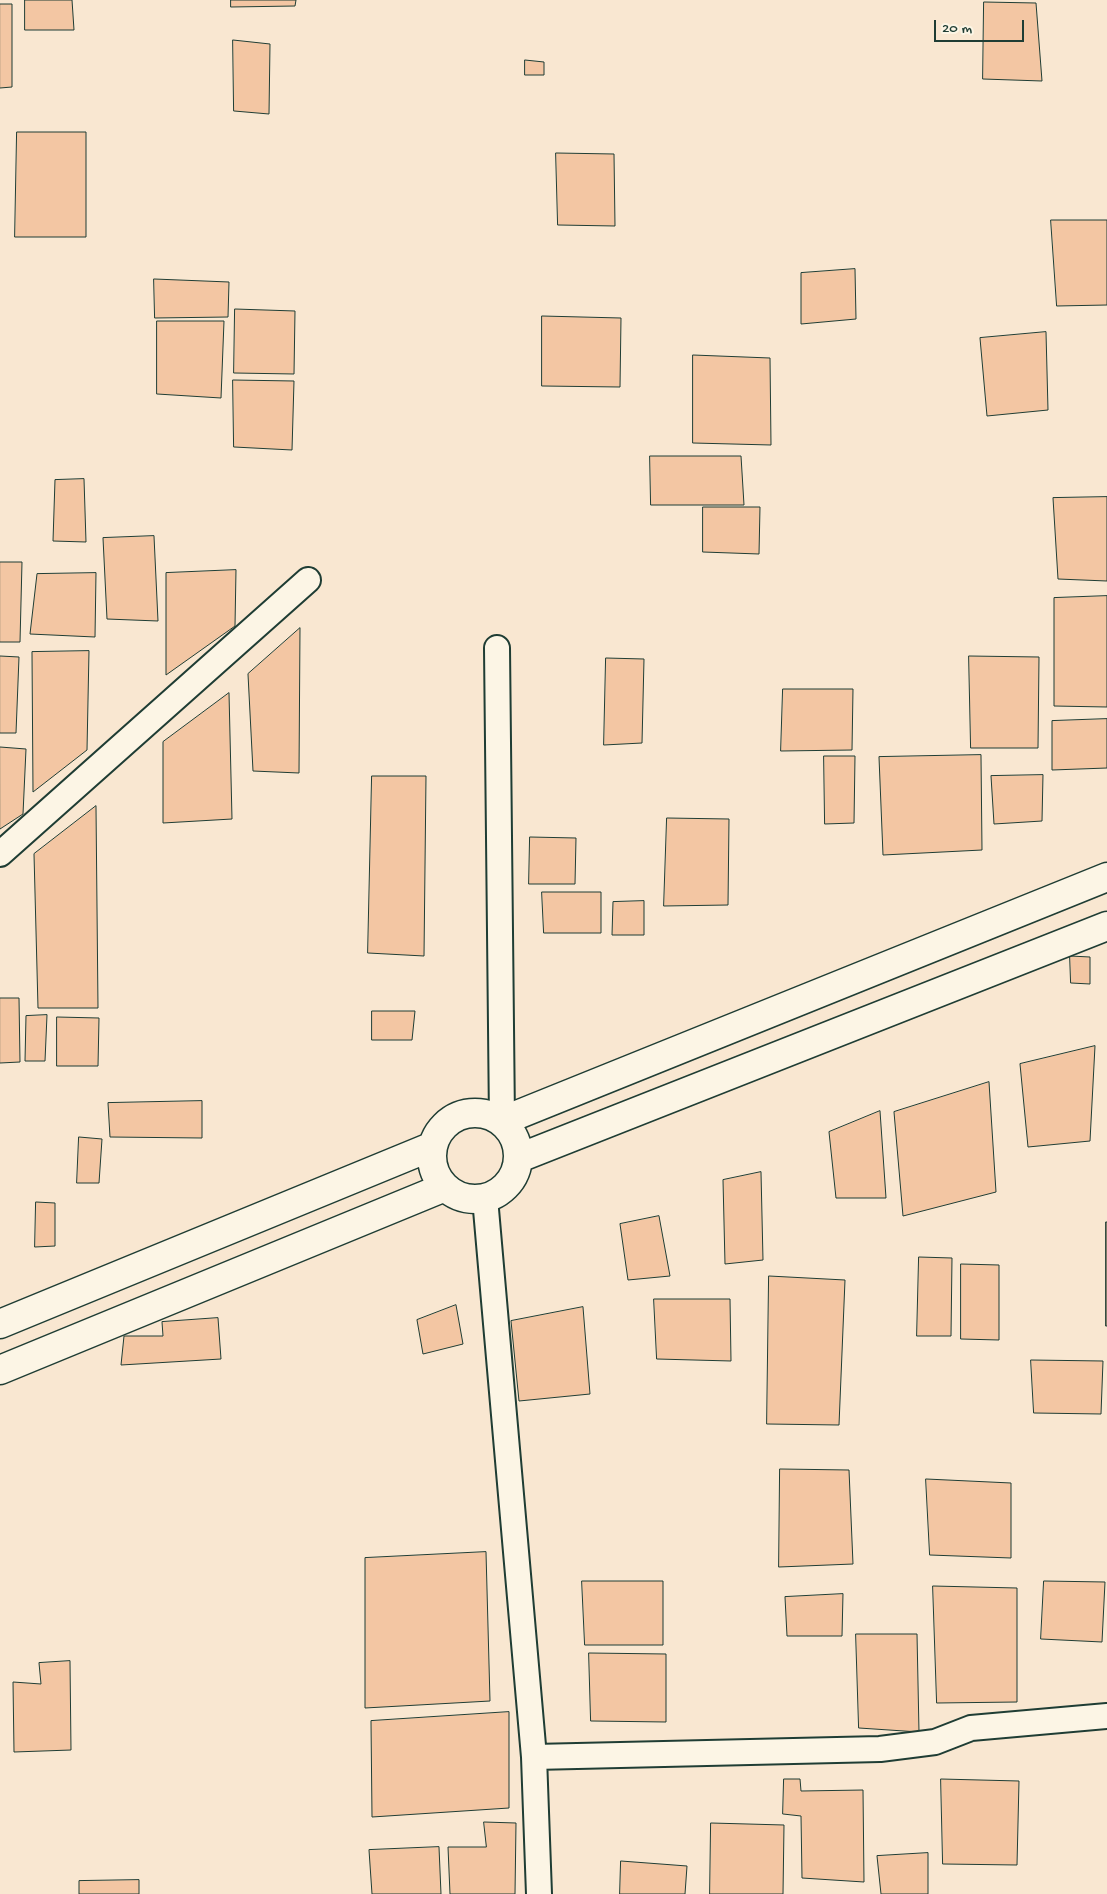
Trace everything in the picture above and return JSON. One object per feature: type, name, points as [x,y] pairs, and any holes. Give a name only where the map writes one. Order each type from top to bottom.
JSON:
[{"type":"street","points":[[0,854],[308,580]]},
{"type":"street","points":[[497,648],[502,1121]]},
{"type":"street","points":[[502,1121],[1107,877]]},
{"type":"street","points":[[519,1158],[1107,926]]},
{"type":"street","points":[[476,1112],[490,1114],[502,1121],[512,1131],[518,1144],[519,1158],[516,1171],[509,1183],[499,1192],[485,1198],[472,1199],[457,1195],[445,1187],[436,1175],[432,1160],[433,1146],[438,1132],[449,1121],[462,1114],[476,1112]]},
{"type":"street","points":[[0,1324],[433,1146]]},
{"type":"street","points":[[0,1370],[445,1187]]},
{"type":"street","points":[[485,1198],[534,1757],[539,1894]]},
{"type":"street","points":[[534,1757],[880,1749],[935,1742],[971,1728],[1107,1716]]},
{"type":"building","points":[[25,0],[72,0],[74,30],[25,30]]},
{"type":"building","points":[[231,0],[296,0],[295,6],[231,7]]},
{"type":"building","points":[[984,2],[1036,3],[1042,81],[983,79]]},
{"type":"building","points":[[0,4],[12,4],[12,87],[0,88]]},
{"type":"building","points":[[233,40],[270,44],[269,114],[234,111]]},
{"type":"building","points":[[525,60],[544,62],[544,75],[525,75]]},
{"type":"building","points":[[17,132],[86,132],[86,237],[15,237]]},
{"type":"building","points":[[556,153],[614,154],[615,226],[558,225]]},
{"type":"building","points":[[1051,220],[1107,220],[1107,305],[1057,306]]},
{"type":"building","points":[[855,269],[856,319],[801,324],[801,273]]},
{"type":"building","points":[[154,279],[229,282],[228,317],[155,318]]},
{"type":"building","points":[[235,309],[295,311],[294,374],[234,373]]},
{"type":"building","points":[[542,316],[621,318],[620,387],[542,386]]},
{"type":"building","points":[[157,321],[224,321],[221,398],[157,394]]},
{"type":"building","points":[[1046,332],[1048,410],[987,416],[980,338]]},
{"type":"building","points":[[693,355],[770,358],[771,445],[693,443]]},
{"type":"building","points":[[233,380],[294,381],[292,450],[234,447]]},
{"type":"building","points":[[650,456],[741,456],[744,505],[651,505]]},
{"type":"building","points":[[84,479],[86,542],[53,541],[55,480]]},
{"type":"building","points":[[1107,497],[1107,581],[1058,579],[1053,498]]},
{"type":"building","points":[[703,507],[760,507],[759,554],[703,552]]},
{"type":"building","points":[[154,536],[158,621],[107,619],[103,538]]},
{"type":"building","points":[[0,562],[22,562],[20,642],[0,642]]},
{"type":"building","points":[[236,570],[235,626],[166,675],[166,573]]},
{"type":"building","points":[[96,573],[95,637],[30,634],[37,574]]},
{"type":"building","points":[[1107,596],[1107,707],[1054,706],[1054,598]]},
{"type":"building","points":[[300,628],[299,773],[253,771],[248,674]]},
{"type":"building","points":[[89,651],[87,750],[33,792],[32,652]]},
{"type":"building","points":[[0,656],[19,657],[16,733],[0,733]]},
{"type":"building","points":[[969,656],[1039,657],[1038,748],[971,748]]},
{"type":"building","points":[[606,658],[644,659],[642,743],[604,745]]},
{"type":"building","points":[[783,689],[853,689],[852,750],[781,751]]},
{"type":"building","points":[[229,693],[232,819],[163,823],[163,742]]},
{"type":"building","points":[[1107,719],[1107,768],[1052,770],[1052,721]]},
{"type":"building","points":[[0,747],[26,749],[23,814],[0,829]]},
{"type":"building","points":[[981,755],[982,850],[883,855],[879,757]]},
{"type":"building","points":[[824,756],[855,756],[854,823],[825,824]]},
{"type":"building","points":[[1043,775],[1042,821],[994,824],[991,776]]},
{"type":"building","points":[[372,776],[426,776],[424,956],[368,953]]},
{"type":"building","points":[[96,806],[98,1008],[38,1008],[34,854]]},
{"type":"building","points":[[667,818],[729,819],[728,905],[664,906]]},
{"type":"building","points":[[530,837],[576,838],[575,884],[529,884]]},
{"type":"building","points":[[542,892],[601,892],[601,933],[544,933]]},
{"type":"building","points":[[644,901],[644,935],[612,935],[613,902]]},
{"type":"building","points":[[1070,956],[1090,957],[1090,984],[1071,983]]},
{"type":"building","points":[[0,998],[19,998],[20,1062],[0,1063]]},
{"type":"building","points":[[372,1011],[415,1011],[412,1040],[372,1040]]},
{"type":"building","points":[[47,1015],[45,1061],[25,1061],[26,1016]]},
{"type":"building","points":[[57,1017],[99,1018],[98,1066],[57,1066]]},
{"type":"building","points":[[1095,1046],[1090,1141],[1028,1147],[1020,1064]]},
{"type":"building","points":[[989,1082],[996,1192],[903,1216],[894,1112]]},
{"type":"building","points":[[202,1101],[202,1138],[110,1137],[108,1103]]},
{"type":"building","points":[[880,1111],[886,1198],[836,1198],[829,1132]]},
{"type":"building","points":[[79,1137],[102,1139],[99,1183],[77,1183]]},
{"type":"building","points":[[761,1172],[763,1260],[725,1264],[723,1180]]},
{"type":"building","points":[[36,1202],[55,1203],[55,1246],[35,1247]]},
{"type":"building","points":[[659,1216],[670,1276],[628,1280],[620,1224]]},
{"type":"building","points":[[1107,1222],[1107,1326],[1106,1326]]},
{"type":"building","points":[[919,1257],[952,1258],[951,1336],[917,1336]]},
{"type":"building","points":[[961,1264],[999,1265],[999,1340],[961,1339]]},
{"type":"building","points":[[769,1276],[845,1280],[839,1425],[767,1424]]},
{"type":"building","points":[[654,1299],[730,1299],[731,1361],[657,1359]]},
{"type":"building","points":[[456,1305],[463,1344],[423,1354],[417,1320]]},
{"type":"building","points":[[583,1307],[590,1394],[519,1401],[511,1321]]},
{"type":"building","points":[[218,1318],[221,1359],[121,1365],[124,1336],[163,1336],[162,1322]]},
{"type":"building","points":[[1031,1360],[1103,1361],[1101,1414],[1034,1413]]},
{"type":"building","points":[[780,1469],[849,1470],[853,1564],[779,1567]]},
{"type":"building","points":[[926,1479],[1011,1483],[1011,1558],[930,1555]]},
{"type":"building","points":[[486,1552],[490,1701],[365,1708],[365,1558]]},
{"type":"building","points":[[582,1581],[663,1581],[663,1645],[585,1645]]},
{"type":"building","points":[[1044,1581],[1105,1582],[1102,1642],[1041,1639]]},
{"type":"building","points":[[933,1586],[1017,1588],[1017,1702],[937,1703]]},
{"type":"building","points":[[843,1594],[842,1636],[787,1636],[785,1597]]},
{"type":"building","points":[[856,1634],[917,1634],[919,1732],[859,1728]]},
{"type":"building","points":[[589,1653],[666,1654],[666,1722],[591,1721]]},
{"type":"building","points":[[70,1661],[71,1750],[14,1752],[13,1682],[41,1684],[39,1663]]},
{"type":"building","points":[[509,1712],[509,1808],[372,1817],[371,1721]]},
{"type":"building","points":[[784,1779],[800,1779],[801,1791],[863,1790],[864,1882],[802,1878],[801,1816],[783,1814]]},
{"type":"building","points":[[941,1779],[1019,1781],[1017,1865],[943,1864]]},
{"type":"building","points":[[484,1822],[516,1823],[515,1894],[450,1894],[448,1847],[486,1847]]},
{"type":"building","points":[[711,1823],[784,1825],[783,1894],[710,1894]]},
{"type":"building","points":[[439,1847],[441,1894],[372,1894],[369,1850]]},
{"type":"building","points":[[928,1853],[928,1894],[881,1894],[877,1856]]},
{"type":"building","points":[[621,1861],[687,1866],[685,1894],[620,1894]]},
{"type":"building","points":[[139,1880],[139,1894],[79,1894],[79,1881]]}]
